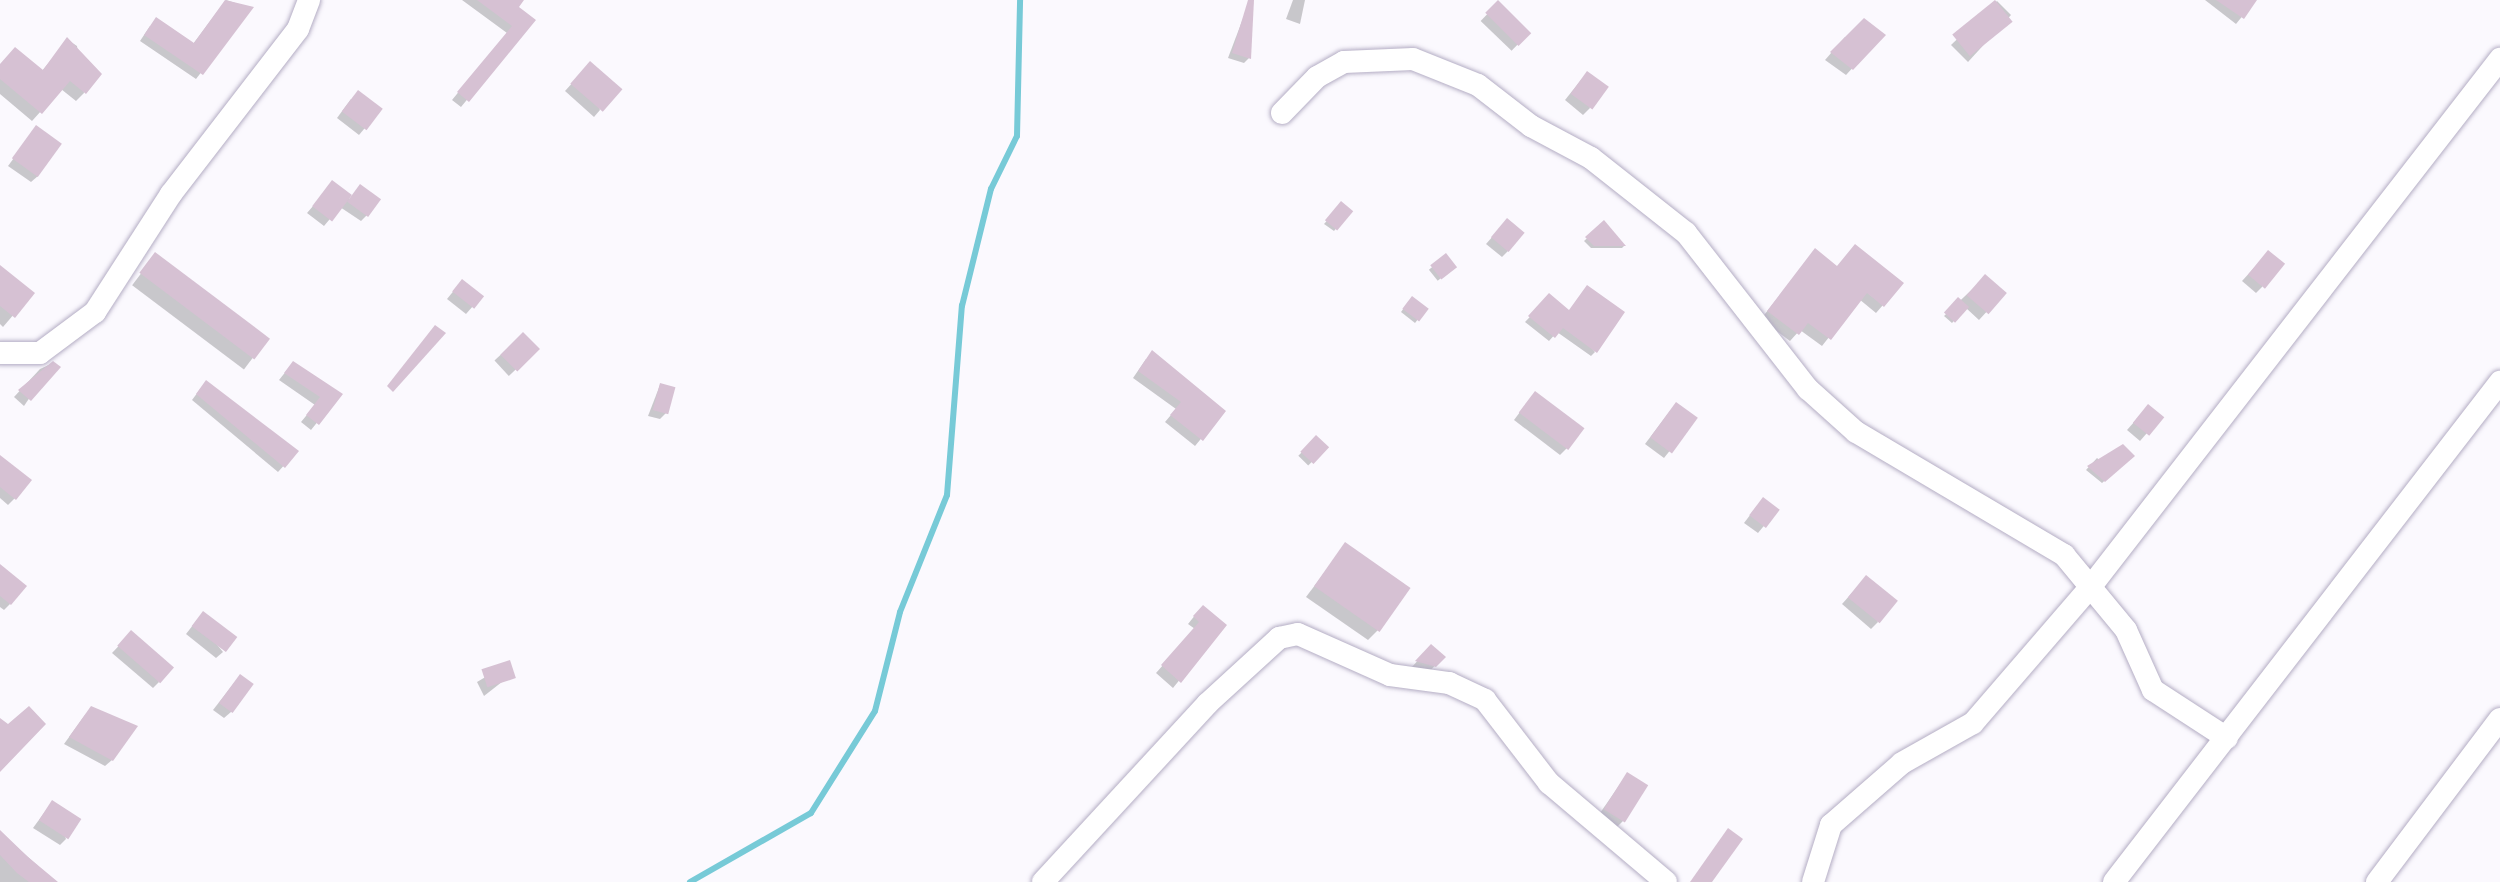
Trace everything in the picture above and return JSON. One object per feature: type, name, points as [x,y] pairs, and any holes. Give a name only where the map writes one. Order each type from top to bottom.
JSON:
[{"type":"street","points":[[0,353],[40,353],[95,312],[171,194],[298,29],[309,0]]},
{"type":"street","points":[[1282,113],[1317,77],[1374,56],[1448,68],[1478,85],[1531,126],[1591,158],[1686,233],[1808,389],[1856,432],[2039,537],[2092,585],[2126,630],[2153,690],[2227,738]]},
{"type":"street","points":[[1813,882],[1831,825],[1902,763],[1973,723],[2092,585],[2500,59]]},
{"type":"street","points":[[2114,882],[2500,382]]},
{"type":"street","points":[[1043,882],[1207,704],[1279,638],[1298,634],[1390,675],[1449,683],[1485,700],[1549,783],[1666,882]]},
{"type":"street","points":[[2377,882],[2500,719]]},
{"type":"building","points":[[225,0],[254,7],[203,75],[144,35],[156,17],[194,43]]},
{"type":"building","points":[[477,0],[524,0],[519,7],[536,20],[469,102],[457,92],[512,26]]},
{"type":"building","points":[[1248,0],[1254,0],[1251,59],[1232,53]]},
{"type":"building","points":[[1498,0],[1531,33],[1519,46],[1485,13]]},
{"type":"building","points":[[1995,0],[2013,22],[1970,56],[1952,35]]},
{"type":"building","points":[[2216,0],[2257,0],[2244,19]]},
{"type":"building","points":[[1864,18],[1886,35],[1853,70],[1830,52]]},
{"type":"building","points":[[67,37],[102,74],[86,94],[70,81],[42,114],[0,79],[0,64],[15,47],[43,70]]},
{"type":"building","points":[[590,61],[622,89],[603,112],[570,84]]},
{"type":"building","points":[[1587,71],[1609,87],[1592,110],[1571,94]]},
{"type":"building","points":[[358,90],[383,109],[367,130],[342,112]]},
{"type":"building","points":[[36,125],[62,144],[38,177],[12,158]]},
{"type":"building","points":[[332,180],[352,195],[332,221],[312,206]]},
{"type":"building","points":[[360,184],[381,199],[368,217],[347,202]]},
{"type":"building","points":[[1341,201],[1353,211],[1337,230],[1325,220]]},
{"type":"building","points":[[1507,218],[1525,233],[1509,252],[1491,237]]},
{"type":"building","points":[[1604,220],[1626,246],[1594,246],[1585,237]]},
{"type":"building","points":[[1855,244],[1904,283],[1884,307],[1867,293],[1831,340],[1808,323],[1799,335],[1767,311],[1815,248],[1837,266]]},
{"type":"building","points":[[2268,250],[2285,264],[2265,289],[2248,275]]},
{"type":"building","points":[[155,252],[270,339],[254,359],[139,273]]},
{"type":"building","points":[[1446,253],[1457,267],[1441,279],[1430,265]]},
{"type":"building","points":[[0,265],[35,293],[15,318],[0,306]]},
{"type":"building","points":[[1985,274],[2007,293],[1989,314],[1967,295]]},
{"type":"building","points":[[462,279],[484,296],[474,309],[452,292]]},
{"type":"building","points":[[1587,285],[1625,312],[1597,353],[1563,328],[1555,338],[1528,316],[1549,293],[1569,310]]},
{"type":"building","points":[[1412,296],[1429,309],[1419,321],[1402,309]]},
{"type":"building","points":[[1958,297],[1969,307],[1955,323],[1944,313]]},
{"type":"building","points":[[435,325],[446,333],[393,392],[387,386]]},
{"type":"building","points":[[523,332],[540,349],[517,372],[500,355]]},
{"type":"building","points":[[1152,350],[1226,411],[1203,441],[1170,415],[1181,402],[1138,371]]},
{"type":"building","points":[[53,361],[61,367],[31,401],[18,390]]},
{"type":"building","points":[[293,361],[343,394],[319,425],[306,415],[320,397],[284,373]]},
{"type":"building","points":[[206,380],[299,451],[285,468],[196,394]]},
{"type":"building","points":[[660,383],[675,387],[668,414],[653,410]]},
{"type":"building","points":[[1535,391],[1585,428],[1568,450],[1519,413]]},
{"type":"building","points":[[1676,402],[1698,418],[1672,453],[1650,438]]},
{"type":"building","points":[[2148,404],[2164,417],[2149,436],[2133,423]]},
{"type":"building","points":[[1316,435],[1329,447],[1313,464],[1300,452]]},
{"type":"building","points":[[2123,444],[2135,456],[2105,482],[2087,466]]},
{"type":"building","points":[[0,455],[32,480],[16,500],[0,487]]},
{"type":"building","points":[[1763,497],[1780,510],[1766,528],[1749,515]]},
{"type":"building","points":[[1345,542],[1411,588],[1380,632],[1314,586]]},
{"type":"building","points":[[0,564],[27,586],[11,605],[0,596]]},
{"type":"building","points":[[1866,575],[1898,601],[1880,623],[1848,598]]},
{"type":"building","points":[[1203,605],[1227,625],[1181,683],[1161,665],[1199,622],[1193,616]]},
{"type":"building","points":[[203,611],[237,637],[226,652],[192,626]]},
{"type":"building","points":[[131,630],[174,667],[160,683],[117,646]]},
{"type":"building","points":[[1431,644],[1446,657],[1436,667],[1415,661]]},
{"type":"building","points":[[510,660],[516,678],[487,687],[481,669]]},
{"type":"building","points":[[240,674],[254,684],[233,713],[219,703]]},
{"type":"building","points":[[29,706],[46,724],[0,772],[0,718],[8,724]]},
{"type":"building","points":[[91,706],[138,726],[113,761],[69,737]]},
{"type":"building","points":[[1627,772],[1648,785],[1625,823],[1604,809]]},
{"type":"building","points":[[52,800],[81,819],[68,839],[39,820]]},
{"type":"building","points":[[1728,828],[1743,839],[1712,882],[1690,882]]},
{"type":"building","points":[[0,830],[58,882],[29,882],[17,873],[0,855]]},
{"type":"waterway","points":[[690,882],[811,813],[875,711],[900,612],[947,495],[962,306],[991,189],[1017,136],[1020,0]]}]
